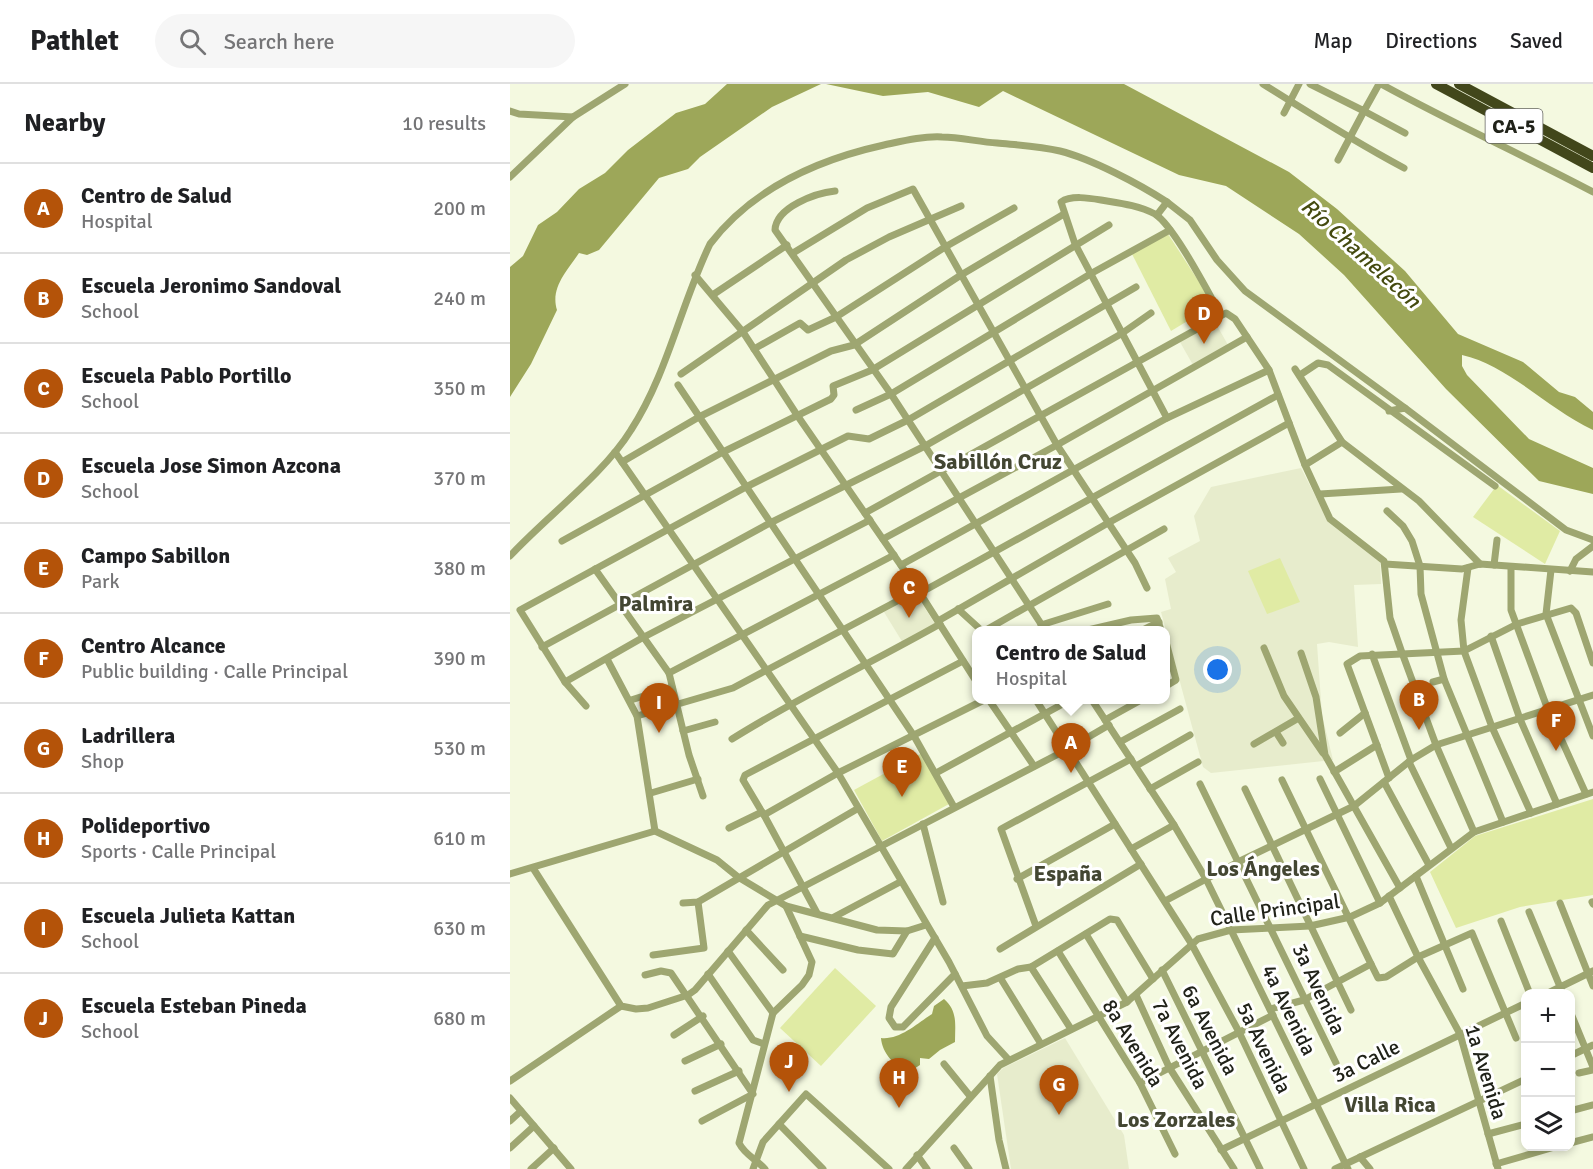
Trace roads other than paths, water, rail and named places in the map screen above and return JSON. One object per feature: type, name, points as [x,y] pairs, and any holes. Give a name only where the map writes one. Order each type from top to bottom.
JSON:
[{"type":"highway","name":"CA-5","points":[[1436,84],[1593,168]]},
{"type":"highway","name":"CA-5","points":[[1459,84],[1593,156]]},
{"type":"street","points":[[510,177],[573,117],[625,84]]},
{"type":"street","points":[[1263,84],[1335,127],[1349,139],[1404,168]]},
{"type":"street","points":[[1284,113],[1299,84]]},
{"type":"street","points":[[1310,84],[1405,133]]},
{"type":"street","points":[[1338,160],[1380,84],[1454,124],[1498,143],[1593,192]]},
{"type":"street","points":[[510,111],[519,114],[573,117]]},
{"type":"street","points":[[510,556],[615,452],[647,402],[695,275],[710,244],[725,224],[758,196],[798,172],[828,160],[912,139],[942,137],[1061,151],[1125,178],[1167,202],[1190,220],[1217,260],[1245,291],[1566,530],[1593,540]]},
{"type":"street","points":[[793,253],[867,208],[913,189],[976,304],[1027,387],[1058,445],[1125,549],[1147,588]]},
{"type":"street","points":[[835,191],[823,192],[778,217],[775,230],[793,253],[854,345],[891,394],[1042,626]]},
{"type":"street","points":[[1167,418],[1075,244],[1061,206],[1062,200],[1088,198],[1135,206],[1157,215],[1170,230],[1221,315]]},
{"type":"street","points":[[1157,215],[1167,202]]},
{"type":"street","points":[[681,374],[863,250],[961,206]]},
{"type":"street","points":[[754,349],[800,322],[808,330],[836,317],[945,247],[1014,208]]},
{"type":"street","points":[[622,462],[699,417],[831,351],[854,345],[961,275],[1064,214]]},
{"type":"street","points":[[562,542],[723,452],[833,397],[833,386],[872,370],[976,304],[1109,225]]},
{"type":"street","points":[[856,410],[891,394],[1092,273],[1170,230]]},
{"type":"street","points":[[714,294],[787,245]]},
{"type":"street","points":[[695,275],[714,294],[743,332],[821,451],[919,591],[972,675]]},
{"type":"street","points":[[586,706],[565,682],[520,610],[746,487],[852,435],[869,439],[908,420],[1136,287]]},
{"type":"street","points":[[542,647],[770,523],[925,446],[1121,334],[1151,313]]},
{"type":"street","points":[[865,513],[1226,313],[1235,319],[1269,370],[1305,465],[1330,519],[1382,558],[1385,564],[1390,618],[1436,745],[1474,832]]},
{"type":"street","points":[[883,538],[1058,445],[1247,337]]},
{"type":"street","points":[[1480,564],[1431,512],[1342,442],[1297,372],[1318,363],[1328,365],[1495,486]]},
{"type":"street","points":[[901,565],[1075,471],[1167,418],[1269,370]]},
{"type":"street","points":[[678,385],[890,699],[936,773],[954,807]]},
{"type":"street","points":[[637,716],[733,688],[994,551],[1278,395]]},
{"type":"street","points":[[1389,411],[1405,408]]},
{"type":"street","points":[[732,739],[791,703],[867,666],[1011,578],[1289,423]]},
{"type":"street","points":[[1305,465],[1342,442]]},
{"type":"street","points":[[615,452],[744,633],[838,773],[879,847],[935,938],[987,1036],[1009,1060]]},
{"type":"street","points":[[1320,494],[1401,489]]},
{"type":"street","points":[[1387,511],[1403,526],[1412,541],[1420,566],[1421,594],[1444,679],[1503,822]]},
{"type":"street","points":[[565,682],[642,638],[870,520]]},
{"type":"street","points":[[993,626],[1125,549],[1164,529]]},
{"type":"street","points":[[1494,565],[1497,540]]},
{"type":"street","points":[[1569,571],[1576,559],[1593,546]]},
{"type":"street","points":[[669,673],[894,555]]},
{"type":"street","points":[[1385,564],[1468,568],[1480,564],[1593,572]]},
{"type":"street","points":[[1511,567],[1511,610],[1548,710],[1589,793]]},
{"type":"street","points":[[1468,568],[1461,620],[1464,651],[1492,727],[1530,813]]},
{"type":"street","points":[[595,569],[669,673],[675,704],[703,796]]},
{"type":"street","points":[[1551,570],[1546,614],[1593,736]]},
{"type":"street","points":[[1048,626],[1108,604]]},
{"type":"street","points":[[958,609],[977,626]]},
{"type":"street","points":[[1429,866],[1387,780],[1377,745],[1347,664],[1360,656],[1372,654],[1437,654],[1464,651],[1517,624],[1546,614],[1574,610],[1593,663]]},
{"type":"street","points":[[1105,626],[1131,620],[1157,618],[1160,626]]},
{"type":"street","points":[[1151,626],[1159,622]]},
{"type":"street","points":[[1491,636],[1520,719],[1557,804]]},
{"type":"street","points":[[1264,648],[1284,696],[1335,772],[1400,888]]},
{"type":"street","points":[[1301,653],[1316,697],[1324,755]]},
{"type":"street","points":[[1372,654],[1410,761],[1451,849]]},
{"type":"street","points":[[607,658],[631,700],[637,716],[656,831]]},
{"type":"street","points":[[1170,661],[1176,680],[1170,684]]},
{"type":"street","points":[[817,913],[743,780],[745,775],[963,662]]},
{"type":"street","points":[[1433,682],[1444,679]]},
{"type":"street","points":[[631,700],[672,687]]},
{"type":"street","points":[[1165,902],[1238,862],[1354,806],[1410,761],[1436,745],[1593,695]]},
{"type":"street","points":[[729,828],[763,814],[975,704]]},
{"type":"street","points":[[992,704],[1034,766]]},
{"type":"street","name":"5a Avenida","points":[[1040,704],[1191,944],[1239,1032],[1304,1169]]},
{"type":"street","points":[[936,773],[1061,704]]},
{"type":"street","name":"4a Avenida","points":[[1095,704],[1174,825],[1206,879],[1346,1167]]},
{"type":"street","points":[[510,1081],[621,1006],[636,1009],[648,1008],[688,994],[768,905],[1068,749],[1134,704]]},
{"type":"street","points":[[1120,742],[1180,709]]},
{"type":"street","points":[[1340,732],[1365,713]]},
{"type":"street","points":[[1254,744],[1298,719]]},
{"type":"street","points":[[683,731],[716,722]]},
{"type":"street","points":[[1276,732],[1283,743]]},
{"type":"street","points":[[1136,766],[1190,735]]},
{"type":"street","points":[[1335,772],[1377,745]]},
{"type":"street","points":[[1036,926],[1017,879],[1001,829],[1131,759]]},
{"type":"street","points":[[1150,789],[1198,762]]},
{"type":"street","points":[[651,793],[698,779]]},
{"type":"street","points":[[1320,779],[1380,903]]},
{"type":"street","points":[[1282,780],[1378,978],[1386,977],[1418,957],[1472,933],[1516,1038]]},
{"type":"street","name":"3a Avenida","points":[[1200,784],[1273,929],[1335,1063]]},
{"type":"street","points":[[1245,789],[1351,1010]]},
{"type":"street","name":"Calle Principal","points":[[906,1169],[970,1096],[1009,1060],[1127,1002],[1191,944],[1207,935],[1232,930],[1310,926],[1350,917],[1380,903],[1474,832],[1589,793]]},
{"type":"street","points":[[683,903],[698,902],[857,809]]},
{"type":"street","points":[[923,824],[943,902]]},
{"type":"street","points":[[1017,879],[1115,824]]},
{"type":"street","points":[[1131,849],[1174,825]]},
{"type":"street","points":[[510,874],[656,831],[717,861],[738,877],[786,906],[877,930],[907,931],[926,925]]},
{"type":"street","points":[[1000,949],[1141,864]]},
{"type":"street","points":[[533,868],[621,1006]]},
{"type":"street","points":[[1416,876],[1463,989]]},
{"type":"street","points":[[834,917],[900,882]]},
{"type":"street","name":"1a Avenida","points":[[1389,896],[1418,957],[1460,1034],[1497,1166]]},
{"type":"street","points":[[653,955],[704,948],[698,902]]},
{"type":"street","points":[[1560,903],[1591,972],[1593,986]]},
{"type":"street","points":[[765,1169],[756,1159],[744,1153],[739,1143],[773,1013],[809,975],[812,962],[786,906]]},
{"type":"street","points":[[1529,912],[1562,989]]},
{"type":"street","points":[[962,986],[1001,979],[1018,969],[1031,968],[1110,919],[1117,920],[1153,979]]},
{"type":"street","points":[[1501,921],[1528,989]]},
{"type":"street","points":[[746,930],[783,970]]},
{"type":"street","points":[[800,936],[858,950],[893,954],[907,931]]},
{"type":"street","points":[[1086,934],[1127,1002]]},
{"type":"street","points":[[935,938],[891,1007],[889,1018],[895,1027],[903,1027],[955,974]]},
{"type":"street","points":[[728,951],[773,1013]]},
{"type":"street","name":"8a Avenida","points":[[1058,951],[1140,1083],[1176,1154]]},
{"type":"street","points":[[1140,1083],[1239,1032],[1272,1012],[1304,1000],[1371,964]]},
{"type":"street","points":[[1031,968],[1071,1029]]},
{"type":"street","name":"6a Avenida","points":[[1162,970],[1260,1169]]},
{"type":"street","points":[[645,975],[670,971],[722,1044],[753,1094]]},
{"type":"street","points":[[1564,989],[1591,972]]},
{"type":"street","points":[[708,974],[753,1040],[764,1044]]},
{"type":"street","points":[[1001,979],[1041,1044]]},
{"type":"street","name":"7a Avenida","points":[[1137,995],[1169,1067],[1234,1169]]},
{"type":"street","name":"3a Calle","points":[[1221,1150],[1521,1005]]},
{"type":"street","points":[[674,1035],[703,1016]]},
{"type":"street","points":[[1575,1020],[1589,1047],[1593,1069],[1579,1073]]},
{"type":"street","points":[[685,1061],[722,1044]]},
{"type":"street","points":[[1575,1054],[1589,1047]]},
{"type":"street","points":[[944,1064],[970,1096]]},
{"type":"street","points":[[695,1091],[739,1071]]},
{"type":"street","points":[[990,1076],[1006,1169]]},
{"type":"street","points":[[1335,1169],[1346,1167],[1360,1157],[1521,1080]]},
{"type":"street","points":[[702,1121],[753,1094]]},
{"type":"street","points":[[753,1169],[763,1142],[806,1094],[889,1169]]},
{"type":"street","points":[[510,1098],[571,1169]]},
{"type":"street","points":[[1575,1110],[1593,1105]]},
{"type":"street","points":[[510,1121],[521,1111]]},
{"type":"street","points":[[779,1124],[823,1169]]},
{"type":"street","points":[[1488,1134],[1521,1125]]},
{"type":"street","points":[[510,1148],[534,1126]]},
{"type":"street","points":[[1575,1142],[1593,1137]]},
{"type":"street","points":[[531,1169],[554,1148]]},
{"type":"street","points":[[954,1148],[969,1169]]},
{"type":"street","points":[[1497,1166],[1543,1151]]},
{"type":"street","points":[[917,1155],[927,1169]]},
{"type":"street","points":[[1360,1157],[1370,1169]]},
{"type":"water","points":[[727,84],[821,84],[772,107],[700,157],[688,169],[659,178],[599,250],[587,255],[579,253],[558,287],[555,302],[557,310],[531,364],[510,397],[510,267],[523,256],[538,225],[557,212],[579,189],[605,173],[628,150],[676,113],[705,104]]},
{"type":"water","name":"Río Chamelecón","points":[[826,84],[1124,84],[1289,172],[1337,209],[1405,271],[1458,334],[1523,362],[1559,392],[1575,397],[1593,412],[1593,430],[1496,368],[1462,355],[1462,366],[1467,375],[1529,439],[1593,468],[1593,494],[1539,481],[1446,389],[1344,275],[1299,234],[1226,186],[1179,175],[1003,91],[979,107],[928,92],[883,96]]},
{"type":"water","points":[[944,999],[954,1013],[955,1042],[929,1059],[920,1058],[920,1065],[909,1072],[899,1067],[890,1059],[881,1038],[895,1036],[908,1030],[932,1014],[934,1006]]},
{"type":"place","name":"Escuela Jose Simon Azcona","points":[[1204,344]]},
{"type":"place","name":"Escuela Pablo Portillo","points":[[909,618]]},
{"type":"place","name":"Escuela Jeronimo Sandoval","points":[[1419,730]]},
{"type":"place","name":"Escuela Julieta Kattan","points":[[659,733]]},
{"type":"place","name":"Centro Alcance","points":[[1556,751]]},
{"type":"place","name":"Centro de Salud","points":[[1071,773]]},
{"type":"place","name":"Campo Sabillon","points":[[902,797]]},
{"type":"place","name":"Escuela Esteban Pineda","points":[[789,1092]]},
{"type":"place","name":"Polideportivo","points":[[899,1108]]},
{"type":"place","name":"Ladrillera","points":[[1059,1115]]},
{"type":"district","name":"Sabillón Cruz","points":[[998,461]]},
{"type":"district","name":"Palmira","points":[[656,603]]},
{"type":"district","name":"Los Ángeles","points":[[1263,868]]},
{"type":"district","name":"España","points":[[1068,873]]},
{"type":"district","name":"Villa Rica","points":[[1390,1104]]},
{"type":"district","name":"Los Zorzales","points":[[1176,1119]]}]
